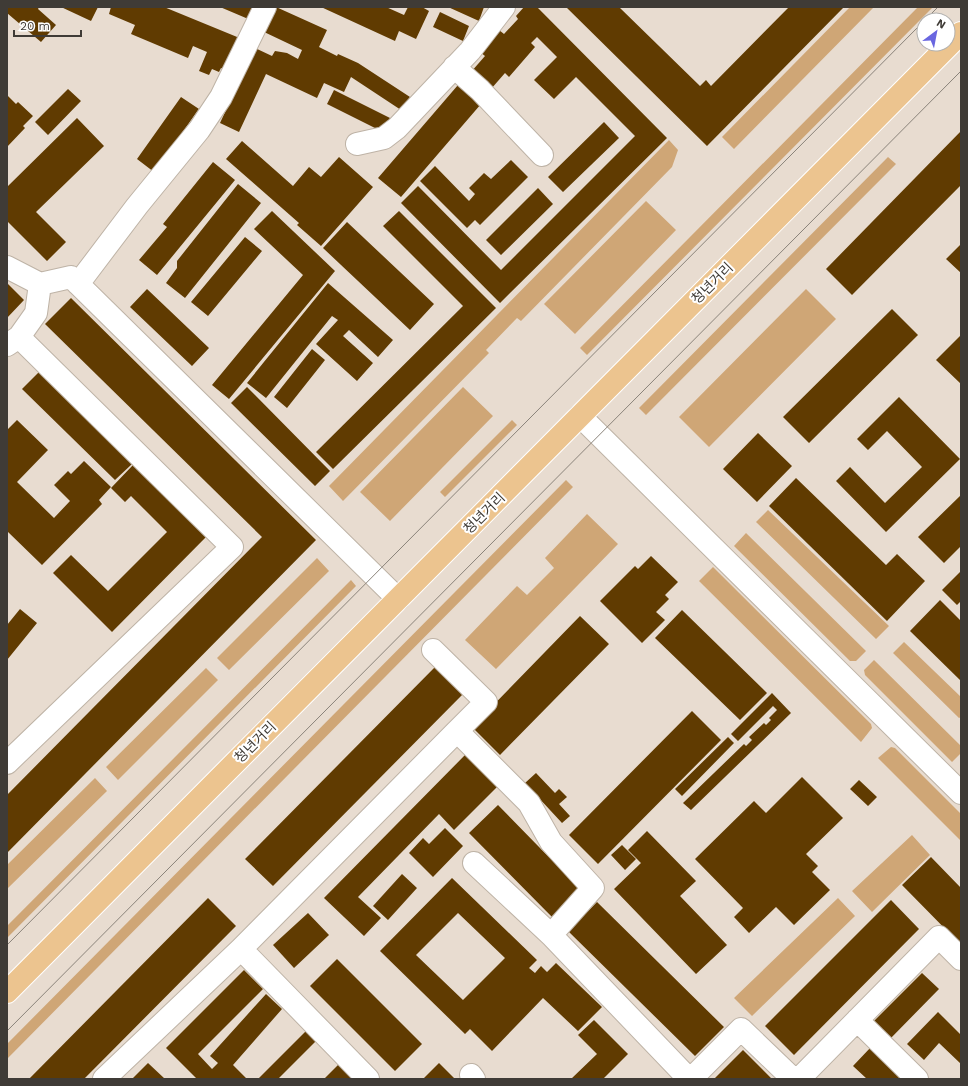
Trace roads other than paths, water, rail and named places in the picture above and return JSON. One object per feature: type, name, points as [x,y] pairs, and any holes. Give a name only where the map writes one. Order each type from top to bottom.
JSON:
[{"type":"main road","name":"청년거리","points":[[7,992],[961,33]]},
{"type":"street","points":[[78,284],[137,206],[199,130],[221,97],[266,7]]},
{"type":"street","points":[[357,144],[384,138],[397,128],[470,51],[504,7]]},
{"type":"street","points":[[454,67],[480,90],[542,155]]},
{"type":"street","points":[[7,267],[40,284],[71,278],[398,599]]},
{"type":"street","points":[[7,763],[232,547],[13,341],[36,313],[40,284]]},
{"type":"street","points":[[580,416],[961,793]]},
{"type":"street","points":[[104,1079],[241,949],[486,702],[433,650]]},
{"type":"street","points":[[457,731],[530,803],[551,842],[593,888],[551,935]]},
{"type":"street","points":[[474,863],[551,935],[690,1079],[741,1029],[793,1079]]},
{"type":"street","points":[[799,1079],[939,937],[961,959]]},
{"type":"street","points":[[241,949],[368,1079]]},
{"type":"street","points":[[857,1020],[917,1079]]},
{"type":"tram line","points":[[933,12],[938,7]]},
{"type":"tram line","points":[[7,945],[916,29]]},
{"type":"tram line","points":[[7,1031],[961,71]]}]
